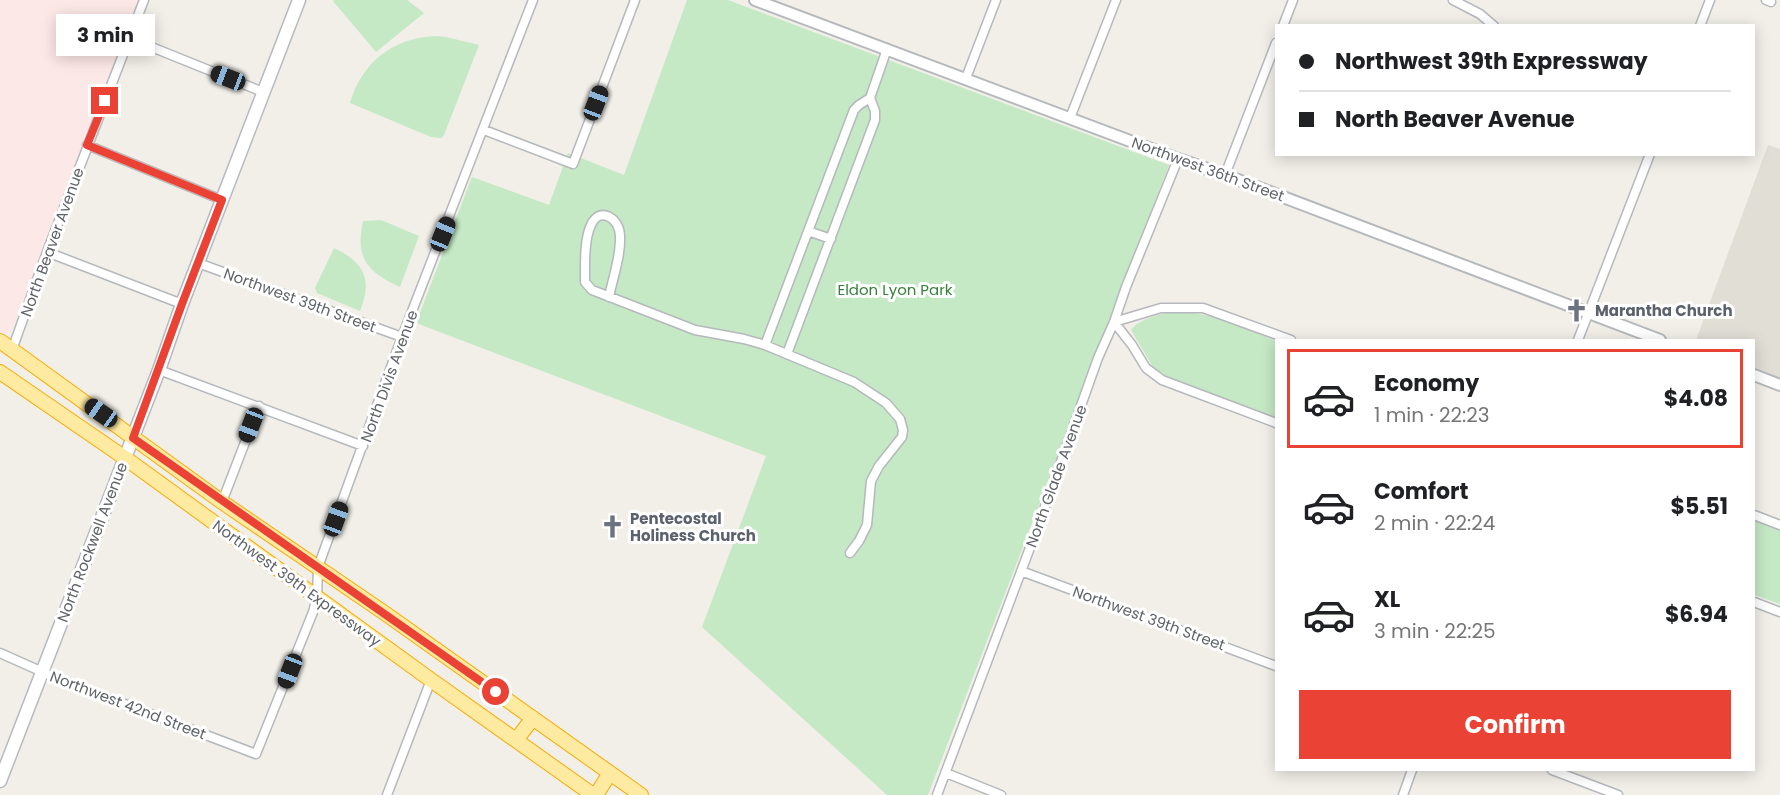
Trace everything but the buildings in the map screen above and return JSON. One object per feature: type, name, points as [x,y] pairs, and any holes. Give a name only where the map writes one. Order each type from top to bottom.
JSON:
[{"type":"highway","name":"Northwest 39th Expressway","points":[[0,341],[222,502],[641,795]]},
{"type":"highway","name":"Northwest 39th Expressway","points":[[1,376],[125,458],[430,680],[595,795]]},
{"type":"highway","points":[[516,740],[533,718]]},
{"type":"highway","points":[[595,795],[610,773]]},
{"type":"main road","name":"North Rockwell Avenue","points":[[0,781],[299,0]]},
{"type":"street","name":"North Beaver Avenue","points":[[12,350],[87,145],[144,0]]},
{"type":"street","name":"North Divis Avenue","points":[[256,754],[317,598],[318,567],[402,337],[533,0]]},
{"type":"street","points":[[484,130],[573,164],[635,0]]},
{"type":"street","name":"Northwest 36th Street","points":[[755,0],[770,3],[1657,339]]},
{"type":"street","points":[[966,78],[996,0]]},
{"type":"street","points":[[1070,118],[1116,0]]},
{"type":"street","points":[[1284,24],[1293,0]]},
{"type":"street","points":[[1453,0],[1480,14],[1492,24]]},
{"type":"street","points":[[1701,24],[1710,0]]},
{"type":"street","points":[[129,38],[263,92]]},
{"type":"street","points":[[1226,175],[1275,46]]},
{"type":"street","points":[[765,345],[854,110],[870,98],[887,49]]},
{"type":"street","points":[[787,354],[874,120],[875,111],[870,98]]},
{"type":"street","points":[[87,145],[222,200]]},
{"type":"street","points":[[1578,339],[1649,156]]},
{"type":"street","name":"North Glade Avenue","points":[[937,795],[1038,530],[1098,358],[1178,159]]},
{"type":"street","points":[[609,297],[620,236],[618,224],[611,216],[603,215],[596,219],[590,227],[585,282],[592,290],[609,297],[695,330],[765,345],[854,382],[886,403],[900,419],[902,437],[879,466],[871,481],[867,525],[850,553]]},
{"type":"street","points":[[808,231],[831,239]]},
{"type":"street","points":[[47,252],[182,304]]},
{"type":"street","name":"Northwest 39th Street","points":[[198,263],[402,337]]},
{"type":"street","points":[[1275,423],[1162,380],[1146,368],[1114,322],[1161,309],[1203,308],[1288,339]]},
{"type":"street","points":[[159,370],[363,446]]},
{"type":"street","points":[[1755,375],[1780,385]]},
{"type":"street","points":[[222,502],[259,406]]},
{"type":"street","points":[[1755,515],[1780,525]]},
{"type":"street","name":"Northwest 39th Street","points":[[1021,571],[1275,666]]},
{"type":"street","points":[[1755,602],[1780,612]]},
{"type":"street","name":"Northwest 42nd Street","points":[[0,653],[78,687],[256,754]]},
{"type":"street","points":[[387,795],[430,680]]},
{"type":"street","points":[[1403,795],[1412,771]]},
{"type":"street","points":[[1555,771],[1618,795]]},
{"type":"street","points":[[946,773],[1001,795]]},
{"type":"shaded area","points":[[0,0],[139,0],[11,332],[3,333],[0,331]]},
{"type":"shaded area","points":[[1768,145],[1780,149],[1780,378],[1755,369],[1755,339],[1696,339]]},
{"type":"green space","points":[[334,0],[407,0],[424,13],[376,52]]},
{"type":"green space","name":"Eldon Lyon Park","points":[[687,0],[728,0],[1169,165],[928,795],[887,795],[702,627],[766,456],[416,323],[472,177],[549,205],[568,153],[624,175]]},
{"type":"green space","points":[[435,36],[479,45],[441,138],[431,137],[350,103],[362,76],[381,55],[406,42]]},
{"type":"green space","points":[[381,220],[419,236],[400,287],[379,276],[362,254],[363,221]]},
{"type":"green space","points":[[334,248],[353,259],[363,273],[366,290],[360,311],[317,293],[315,288]]},
{"type":"green space","points":[[1169,312],[1194,313],[1219,318],[1275,341],[1275,419],[1176,383],[1153,367],[1131,330],[1134,326]]},
{"type":"green space","points":[[1755,519],[1780,528],[1780,604],[1755,595]]},
{"type":"place","name":"Marantha Church","points":[[1577,310]]},
{"type":"place","name":"Pentecostal Holiness Church","points":[[612,527]]},
{"type":"route","points":[[105,101],[87,145],[222,200],[133,438],[496,692]]}]
